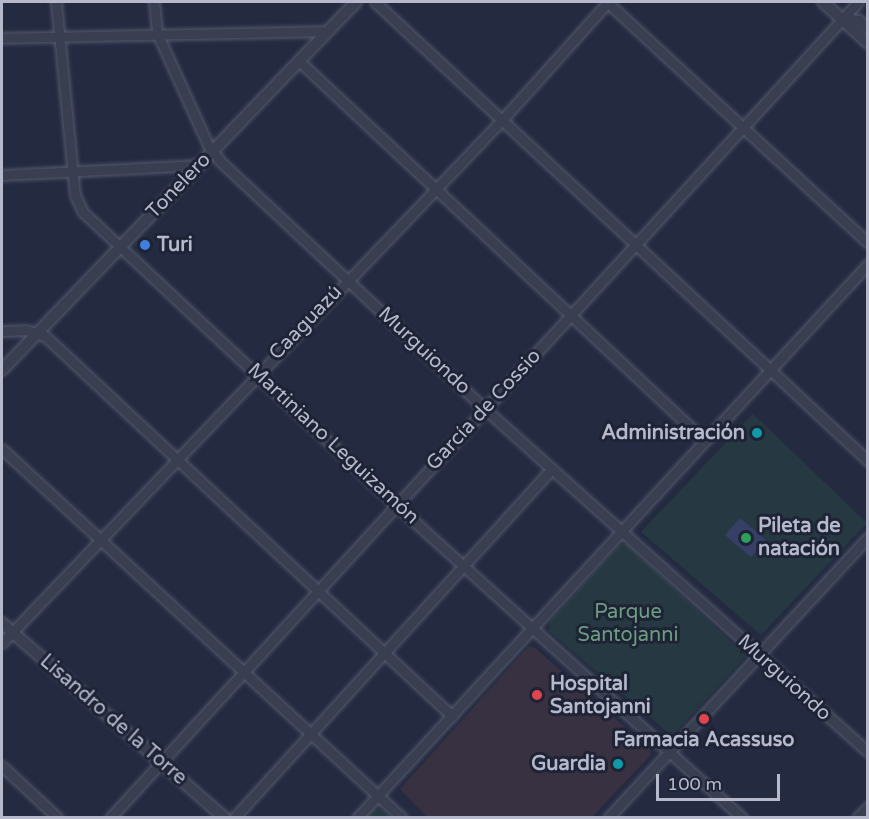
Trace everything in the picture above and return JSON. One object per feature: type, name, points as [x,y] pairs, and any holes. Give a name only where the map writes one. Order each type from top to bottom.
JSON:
[{"type":"street","name":"Martiniano Leguizamón","points":[[56,2],[78,204],[396,505],[742,818]]},
{"type":"street","name":"Murguiondo","points":[[154,2],[157,33],[212,152],[485,409],[867,753]]},
{"type":"street","name":"Tonelero","points":[[2,370],[356,2]]},
{"type":"street","points":[[375,2],[867,461]]},
{"type":"street","points":[[608,2],[867,243]]},
{"type":"street","name":"Caaguazú","points":[[2,643],[502,120],[608,2]]},
{"type":"street","points":[[823,2],[867,43]]},
{"type":"street","name":"García de Cossio","points":[[110,818],[858,2]]},
{"type":"street","points":[[843,19],[859,21],[867,29]]},
{"type":"street","points":[[2,38],[157,33],[327,32]]},
{"type":"street","points":[[299,61],[704,440]]},
{"type":"street","points":[[2,175],[200,165]]},
{"type":"street","points":[[357,818],[867,264]]},
{"type":"street","points":[[2,331],[38,332],[452,716]]},
{"type":"street","points":[[2,449],[402,818]]},
{"type":"street","points":[[234,818],[552,469]]},
{"type":"street","points":[[609,818],[757,654],[867,537]]},
{"type":"street","name":"Lisandro de la Torre","points":[[2,623],[225,818]]},
{"type":"street","points":[[2,766],[58,818]]},
{"type":"street","points":[[858,818],[867,807]]},
{"type":"shaded area","name":"Hospital Santojanni","points":[[528,647],[534,647],[650,749],[651,755],[592,817],[427,817],[400,789]]},
{"type":"green space","points":[[753,414],[867,523],[761,635],[641,532]]},
{"type":"green space","name":"Parque Santojanni","points":[[627,544],[746,656],[672,736],[549,631],[550,621],[619,545]]},
{"type":"green space","points":[[372,809],[381,809],[390,817],[364,817]]},
{"type":"water","name":"Pileta de natación","points":[[740,518],[766,540],[751,557],[725,535]]},
{"type":"place","name":"Turi","points":[[145,245]]},
{"type":"place","name":"Administración","points":[[757,433]]},
{"type":"place","name":"Pileta de natación","points":[[746,538]]},
{"type":"place","name":"Hospital Santojanni","points":[[537,695]]},
{"type":"place","name":"Farmacia Acassuso","points":[[704,719]]},
{"type":"place","name":"Guardia","points":[[618,764]]}]
